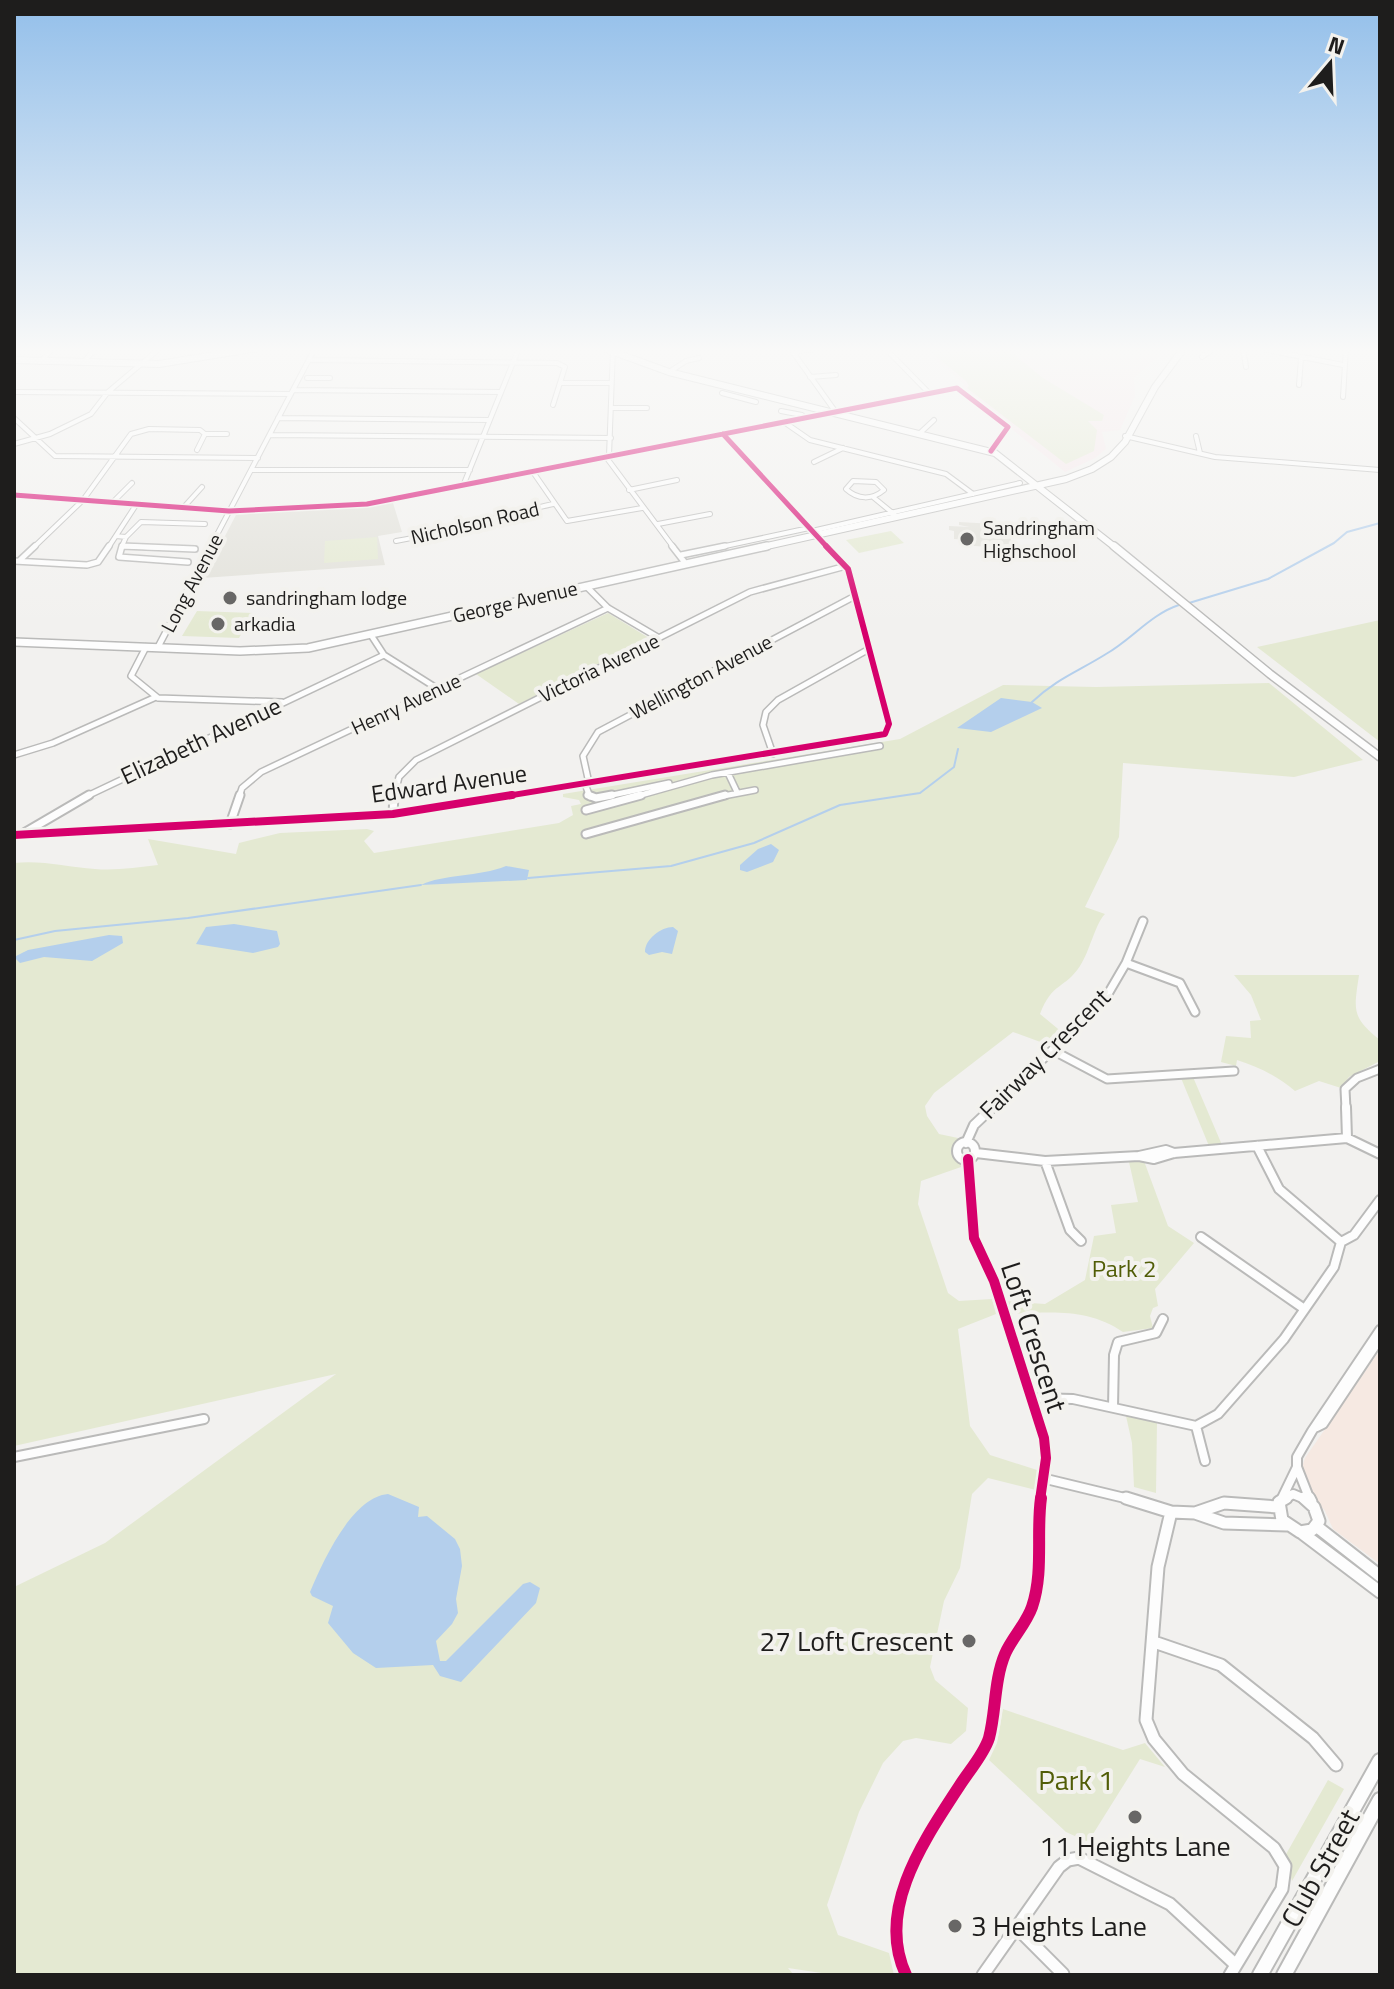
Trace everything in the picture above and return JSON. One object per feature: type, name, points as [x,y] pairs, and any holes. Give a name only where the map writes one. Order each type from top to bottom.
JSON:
[{"type":"main road","points":[[951,441],[991,451],[1039,484],[1380,757]]},
{"type":"main road","points":[[1039,484],[1066,479],[1104,465],[1124,441]]},
{"type":"main road","points":[[1039,484],[1100,464],[1124,441]]},
{"type":"main road","points":[[1052,496],[1056,487],[1066,479]]},
{"type":"main road","name":"George Avenue","points":[[1010,491],[1039,484]]},
{"type":"main road","name":"George Avenue","points":[[14,642],[284,651],[371,635],[686,564],[812,531],[1039,484]]},
{"type":"main road","points":[[1022,486],[1052,496]]},
{"type":"main road","name":"Club Street","points":[[1260,1975],[1380,1761]]},
{"type":"main road","name":"Club Street","points":[[1284,1975],[1380,1800]]},
{"type":"street","points":[[38,441],[55,456],[258,458]]},
{"type":"street","points":[[17,561],[83,500],[126,441]]},
{"type":"street","points":[[197,450],[202,441]]},
{"type":"street","name":"Long Avenue","points":[[158,647],[267,441]]},
{"type":"street","points":[[463,486],[482,441]]},
{"type":"street","points":[[611,441],[608,456],[629,490],[686,564]]},
{"type":"street","points":[[14,495],[229,511],[367,504],[687,441]]},
{"type":"street","points":[[729,441],[846,566],[869,649],[778,700],[765,711],[761,725],[773,754]]},
{"type":"street","points":[[816,441],[946,474],[976,496]]},
{"type":"street","points":[[991,451],[998,441]]},
{"type":"street","points":[[1144,441],[1200,453],[1380,470]]},
{"type":"street","points":[[1197,441],[1200,453]]},
{"type":"street","points":[[814,462],[843,448]]},
{"type":"street","points":[[252,470],[470,470]]},
{"type":"street","points":[[533,472],[562,518],[572,521],[642,508]]},
{"type":"street","points":[[629,490],[677,480]]},
{"type":"street","points":[[873,497],[884,490],[876,482],[858,480],[846,486],[851,494],[873,497],[895,514]]},
{"type":"street","points":[[112,503],[132,483]]},
{"type":"street","name":"George Avenue","points":[[976,496],[1022,486]]},
{"type":"street","points":[[183,508],[202,487]]},
{"type":"street","name":"Nicholson Road","points":[[396,541],[450,532],[480,520],[553,504]]},
{"type":"street","points":[[17,561],[95,564],[102,559],[136,505]]},
{"type":"street","points":[[658,524],[710,514]]},
{"type":"street","points":[[188,562],[118,557],[126,537],[139,522],[205,524]]},
{"type":"street","name":"George Avenue","points":[[681,555],[812,531]]},
{"type":"street","points":[[116,536],[126,537]]},
{"type":"street","points":[[122,546],[195,549]]},
{"type":"street","name":"Victoria Avenue","points":[[393,814],[392,787],[410,764],[765,586],[846,566]]},
{"type":"street","points":[[586,586],[608,608],[659,638]]},
{"type":"street","name":"Wellington Avenue","points":[[587,784],[583,756],[598,732],[855,596]]},
{"type":"street","name":"Henry Avenue","points":[[230,824],[242,788],[261,772],[608,608]]},
{"type":"street","points":[[371,635],[384,655],[438,689]]},
{"type":"street","points":[[146,647],[131,676],[156,697]]},
{"type":"street","name":"Edward Avenue","points":[[18,834],[393,814],[885,734],[889,724],[869,649]]},
{"type":"street","name":"Elizabeth Avenue","points":[[18,834],[95,791],[384,655]]},
{"type":"street","points":[[14,755],[53,743],[156,697],[284,702]]},
{"type":"street","points":[[587,784],[588,796],[596,798],[880,746]]},
{"type":"street","points":[[728,773],[737,792]]},
{"type":"street","points":[[586,810],[648,789]]},
{"type":"street","points":[[586,834],[737,792],[755,790]]},
{"type":"street","name":"Fairway Crescent","points":[[966,1143],[974,1125],[1105,999],[1126,963],[1143,921]]},
{"type":"street","points":[[1126,963],[1180,983],[1195,1012]]},
{"type":"street","points":[[1054,1051],[1107,1079],[1234,1071]]},
{"type":"street","points":[[1347,1138],[1345,1089],[1357,1078],[1379,1071]]},
{"type":"street","points":[[966,1143],[975,1148],[972,1156],[1045,1161],[1139,1156],[1154,1159],[1174,1153],[1347,1138],[1375,1147],[1380,1154]]},
{"type":"street","name":"Loft Crescent","points":[[906,1975],[899,1960],[896,1929],[900,1897],[929,1833],[988,1742],[1004,1656],[1034,1599],[1039,1567],[1037,1525],[1046,1458],[1044,1438],[994,1281],[974,1238],[972,1156],[959,1155],[956,1150],[966,1143]]},
{"type":"street","points":[[1257,1146],[1279,1189],[1341,1242]]},
{"type":"street","points":[[1045,1161],[1070,1230],[1081,1241]]},
{"type":"street","points":[[1032,1398],[1062,1397],[1196,1426],[1218,1414],[1284,1339],[1334,1267],[1341,1242],[1354,1235],[1380,1200]]},
{"type":"street","points":[[1201,1237],[1303,1308]]},
{"type":"street","points":[[1113,1407],[1114,1355],[1118,1342],[1156,1333],[1163,1319]]},
{"type":"street","points":[[1316,1526],[1318,1515],[1297,1467],[1297,1457],[1380,1330]]},
{"type":"street","points":[[1312,1431],[1323,1424],[1380,1338]]},
{"type":"street","points":[[14,1457],[204,1419]]},
{"type":"street","points":[[1196,1426],[1205,1461]]},
{"type":"street","points":[[1287,1525],[1280,1502],[1297,1467]]},
{"type":"street","points":[[1042,1478],[1171,1512],[1195,1513],[1210,1520],[1287,1525],[1380,1592]]},
{"type":"street","points":[[1195,1513],[1204,1505],[1246,1506],[1280,1502],[1300,1495],[1312,1503]]},
{"type":"street","points":[[1246,1506],[1250,1524]]},
{"type":"street","points":[[983,1975],[1059,1867],[1068,1860],[1079,1858],[1170,1904],[1233,1970],[1282,1889],[1285,1866],[1274,1848],[1171,1763],[1151,1738],[1145,1702],[1154,1642],[1158,1567],[1171,1512]]},
{"type":"street","points":[[1300,1532],[1316,1526]]},
{"type":"street","points":[[1316,1526],[1380,1576]]},
{"type":"street","points":[[1154,1642],[1221,1665],[1313,1738],[1336,1765]]},
{"type":"street","points":[[1017,1928],[1063,1974]]},
{"type":"shaded area","points":[[1026,441],[1104,441],[1106,449],[1095,458],[1065,472]]},
{"type":"shaded area","points":[[393,503],[402,532],[378,536],[385,565],[203,578],[236,515]]},
{"type":"shaded area","name":"Sandringham Highschool","points":[[959,522],[1013,525],[1011,530],[1050,533],[1051,540],[1011,538],[1011,545],[1030,546],[1030,550],[1010,549],[1010,553],[1021,554],[1021,558],[986,555],[989,547],[961,545],[961,542],[970,540],[954,539],[954,531],[949,530],[949,526],[970,527],[959,525]]},
{"type":"shaded area","points":[[1380,1350],[1380,1564],[1333,1529],[1325,1511],[1309,1491],[1301,1470],[1305,1458]]},
{"type":"green space","points":[[1036,441],[1095,441],[1094,451],[1066,464]]},
{"type":"green space","points":[[891,531],[904,543],[859,553],[846,540]]},
{"type":"green space","points":[[377,537],[378,559],[324,563],[325,541]]},
{"type":"green space","name":"arkadia","points":[[197,611],[253,613],[239,638],[182,636]]},
{"type":"green space","points":[[608,613],[649,638],[519,704],[476,674]]},
{"type":"green space","points":[[1380,620],[1380,742],[1257,647]]},
{"type":"green space","points":[[1269,683],[1363,760],[1294,777],[1123,763],[1119,837],[1085,907],[1105,914],[1080,966],[1049,996],[1040,1014],[1063,1033],[1054,1047],[1013,1032],[934,1093],[925,1106],[927,1116],[939,1134],[958,1138],[952,1150],[961,1160],[961,1167],[921,1181],[918,1204],[948,1293],[959,1301],[992,1299],[996,1314],[958,1329],[970,1426],[990,1455],[1037,1470],[1036,1490],[988,1478],[972,1494],[960,1568],[944,1601],[930,1667],[935,1680],[968,1708],[966,1731],[951,1744],[916,1738],[903,1741],[883,1763],[859,1812],[827,1905],[838,1935],[889,1953],[894,1975],[835,1975],[788,1968],[794,1975],[14,1975],[14,1587],[105,1543],[336,1374],[14,1446],[14,863],[103,869],[158,865],[148,839],[236,854],[239,843],[280,833],[367,829],[374,831],[364,841],[374,853],[559,823],[573,815],[571,806],[581,804],[579,800],[563,797],[563,794],[900,739],[1003,685],[1096,687]]},
{"type":"green space","points":[[1234,975],[1359,975],[1357,1012],[1359,1019],[1380,1040],[1380,1061],[1349,1077],[1341,1088],[1319,1081],[1295,1091],[1275,1076],[1253,1066],[1237,1060],[1236,1066],[1221,1062],[1226,1036],[1251,1038],[1250,1021],[1261,1020],[1251,995]]},
{"type":"green space","points":[[1193,1077],[1222,1145],[1209,1146],[1181,1078]]},
{"type":"green space","name":"Park 2","points":[[1144,1161],[1168,1226],[1194,1243],[1155,1289],[1158,1306],[1153,1308],[1150,1316],[1153,1328],[1123,1332],[1083,1315],[1055,1312],[1012,1314],[1004,1301],[1045,1304],[1085,1280],[1094,1236],[1116,1233],[1111,1205],[1138,1202],[1129,1162]]},
{"type":"green space","points":[[1126,1416],[1157,1422],[1156,1493],[1134,1487],[1132,1443]]},
{"type":"green space","name":"Park 1","points":[[1003,1709],[1123,1750],[1145,1743],[1165,1767],[1140,1759],[1088,1842],[1066,1832],[989,1760],[997,1743]]},
{"type":"green space","points":[[1328,1780],[1344,1789],[1292,1881],[1285,1856]]},
{"type":"water","points":[[1001,698],[1032,702],[1042,708],[991,732],[957,728]]},
{"type":"water","points":[[771,844],[779,850],[773,862],[747,872],[740,870],[740,865],[758,849]]},
{"type":"water","points":[[506,866],[529,870],[527,880],[421,885],[430,881]]},
{"type":"water","points":[[234,924],[277,931],[280,944],[253,953],[196,944],[206,927]]},
{"type":"water","points":[[673,927],[678,931],[672,954],[662,952],[649,955],[645,952],[654,935]]},
{"type":"water","points":[[109,935],[122,936],[123,943],[92,961],[44,957],[20,963],[14,957],[28,950]]},
{"type":"water","points":[[388,1494],[419,1507],[418,1517],[427,1516],[455,1539],[460,1549],[462,1566],[456,1599],[458,1613],[436,1641],[440,1661],[446,1661],[523,1584],[530,1582],[540,1588],[536,1603],[461,1682],[440,1676],[433,1665],[376,1668],[353,1653],[328,1623],[333,1606],[310,1592],[331,1548],[351,1518],[362,1506]]},
{"type":"waterway","points":[[1189,603],[1268,579],[1334,543],[1347,532],[1380,523]]},
{"type":"waterway","points":[[1032,702],[1059,681],[1115,648],[1159,614],[1179,605]]},
{"type":"waterway","points":[[528,878],[671,866],[754,843],[840,805],[920,793],[954,767],[958,749]]},
{"type":"waterway","points":[[14,940],[55,931],[188,918],[421,885]]},
{"type":"cycle path","points":[[14,495],[229,511],[367,504],[688,441]]},
{"type":"cycle path","points":[[14,835],[393,814],[885,734],[889,724],[848,569],[729,441]]},
{"type":"cycle path","points":[[991,451],[998,441]]},
{"type":"cycle path","points":[[906,1975],[899,1960],[896,1929],[900,1897],[929,1833],[988,1742],[1004,1656],[1032,1607],[1039,1567],[1037,1525],[1046,1458],[1044,1438],[994,1281],[974,1238],[968,1159]]},
{"type":"place","name":"Sandringham Highschool","points":[[967,539]]},
{"type":"place","name":"sandringham lodge","points":[[230,598]]},
{"type":"place","name":"arkadia","points":[[218,624]]},
{"type":"place","name":"27 Loft Crescent","points":[[969,1641]]},
{"type":"place","name":"11 Heights Lane","points":[[1135,1817]]},
{"type":"place","name":"3 Heights Lane","points":[[955,1926]]}]
